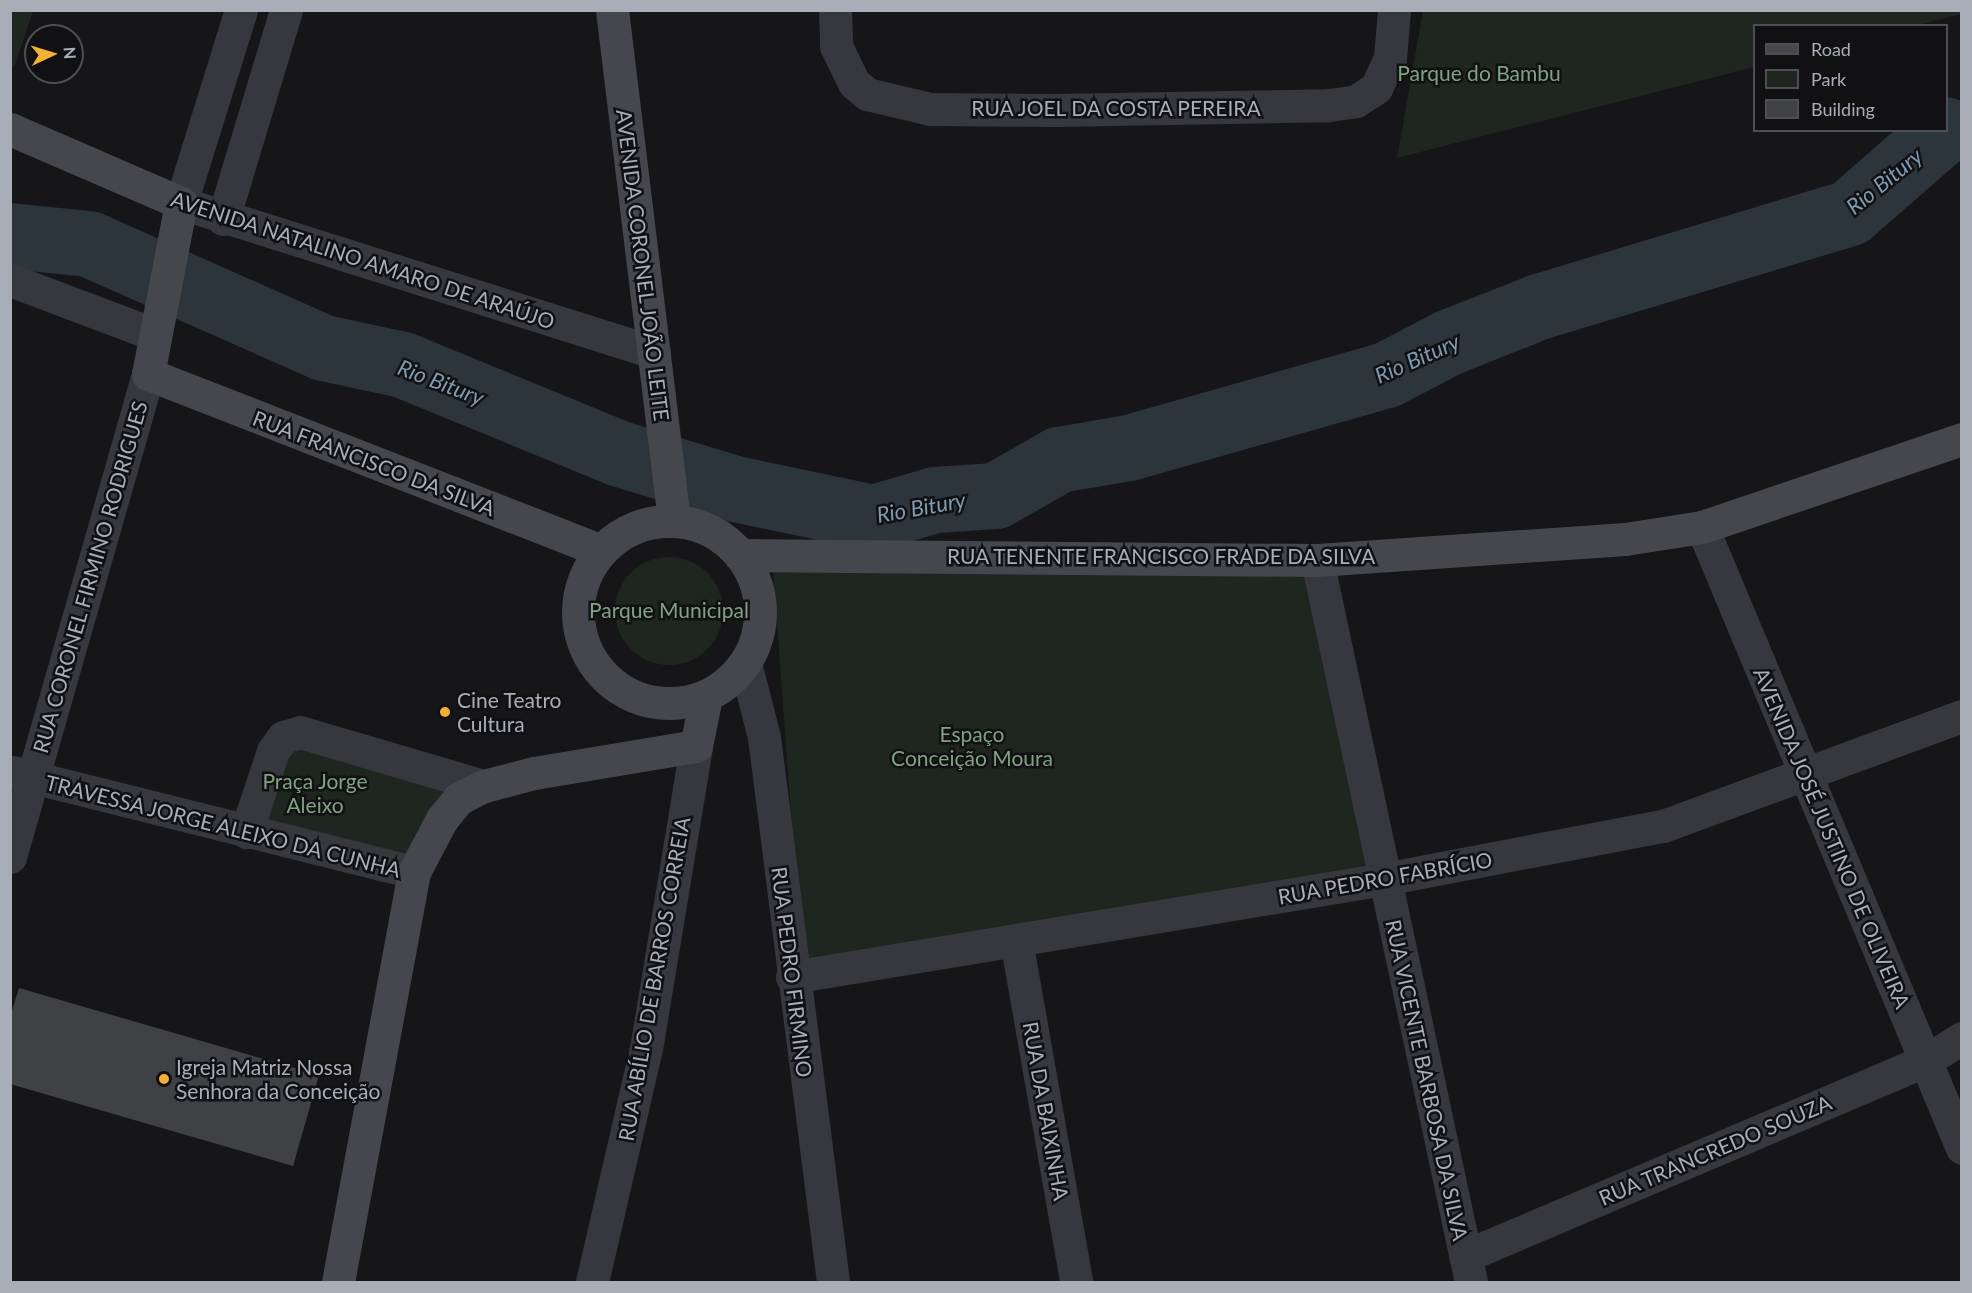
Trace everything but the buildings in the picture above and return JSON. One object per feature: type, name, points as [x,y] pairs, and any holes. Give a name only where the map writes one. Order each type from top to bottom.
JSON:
[{"type":"street","points":[[148,374],[171,242],[241,10]]},
{"type":"street","points":[[223,219],[286,10]]},
{"type":"street","name":"AVENIDA CORONEL JOÃO LEITE","points":[[612,10],[672,506]]},
{"type":"street","name":"RUA JOEL DA COSTA PEREIRA","points":[[835,10],[836,46],[854,83],[867,94],[930,109],[1055,110],[1329,105],[1356,101],[1376,88],[1390,58],[1394,10]]},
{"type":"street","name":"AVENIDA NATALINO AMARO DE ARAÚJO","points":[[10,129],[223,219],[654,352]]},
{"type":"street","points":[[10,280],[157,324]]},
{"type":"street","name":"RUA FRANCISCO DA SILVA","points":[[148,374],[601,551]]},
{"type":"street","name":"RUA CORONEL FIRMINO RODRIGUES","points":[[10,857],[21,776],[148,374]]},
{"type":"street","name":"RUA TENENTE FRANCISCO FRADE DA SILVA","points":[[740,555],[1317,560],[1625,539],[1702,527],[1962,439]]},
{"type":"street","points":[[672,506],[699,525],[722,537],[740,555],[755,580],[760,608],[757,637],[746,663],[728,683],[706,697],[675,704],[645,701],[617,688],[595,666],[581,638],[577,607],[584,577],[601,551],[622,533],[647,523],[672,506]]},
{"type":"street","name":"AVENIDA JOSÉ JUSTINO DE OLIVEIRA","points":[[1702,527],[1962,1148]]},
{"type":"street","name":"RUA VICENTE BARBOSA DA SILVA","points":[[1317,560],[1468,1269]]},
{"type":"street","name":"RUA PEDRO FIRMINO","points":[[746,663],[764,737],[792,976],[833,1282]]},
{"type":"street","points":[[338,1282],[414,872],[458,799],[484,786],[534,773],[696,746],[706,697]]},
{"type":"street","name":"RUA PEDRO FABRÍCIO","points":[[792,976],[1384,879],[1663,826],[1806,776],[1962,716]]},
{"type":"street","points":[[246,832],[273,751],[283,737],[300,732],[484,786]]},
{"type":"street","name":"RUA ABÍLIO DE BARROS CORREIA","points":[[592,1282],[646,1049],[696,746]]},
{"type":"street","name":"TRAVESSA JORGE ALEIXO DA CUNHA","points":[[21,776],[414,872]]},
{"type":"street","name":"RUA DA BAIXINHA","points":[[1016,940],[1076,1282]]},
{"type":"street","name":"RUA TRANCREDO SOUZA","points":[[1468,1269],[1925,1061],[1962,1038]]},
{"type":"green space","points":[[11,10],[33,11],[29,24],[24,24],[24,38],[14,68],[11,65]]},
{"type":"green space","name":"Parque do Bambu","points":[[1961,10],[1962,14],[1922,24],[1753,24],[1753,67],[1397,158],[1423,11]]},
{"type":"green space","name":"Espaço Conceição Moura","points":[[772,556],[1311,568],[1371,872],[802,961]]},
{"type":"green space","name":"Parque Municipal","points":[[669,557],[690,561],[707,573],[719,590],[723,611],[719,632],[707,649],[690,661],[669,665],[648,661],[631,649],[619,632],[615,611],[619,590],[631,573],[648,561]]},
{"type":"green space","name":"Praça Jorge Aleixo","points":[[283,737],[484,786],[414,872],[246,832]]},
{"type":"waterway","name":"Rio Bitury","points":[[10,236],[89,244],[324,348],[403,365],[620,454],[735,489],[874,518],[935,500],[996,496],[1059,460],[1129,448],[1387,375],[1448,343],[1539,307],[1850,213],[1943,132]]},
{"type":"place","name":"Cine Teatro Cultura","points":[[445,712]]},
{"type":"place","name":"Igreja Matriz Nossa Senhora da Conceição","points":[[164,1079]]}]
